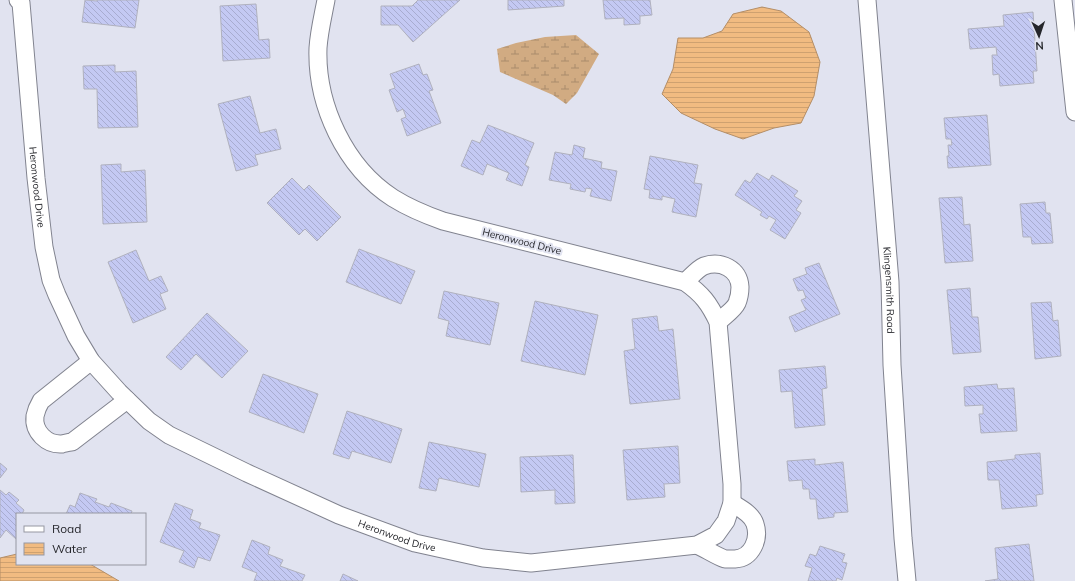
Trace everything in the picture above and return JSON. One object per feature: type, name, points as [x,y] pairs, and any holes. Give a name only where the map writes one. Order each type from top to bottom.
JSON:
[{"type":"street","name":"Heronwood Drive","points":[[20,1],[44,247],[50,274],[57,295],[76,336],[90,361],[149,421],[169,435],[339,515],[416,543],[483,558],[531,563],[697,545],[716,535],[726,521],[732,503],[732,484],[718,322],[705,299],[694,288],[685,282],[443,221],[415,211],[392,198],[370,179],[354,160],[342,143],[332,123],[322,92],[319,70],[318,48],[326,0]]},
{"type":"street","name":"Klingensmith Road","points":[[867,0],[890,282],[892,365],[902,538],[907,581]]},
{"type":"street","points":[[1063,0],[1075,112]]},
{"type":"street","points":[[685,282],[703,266],[716,264],[727,266],[735,273],[739,282],[740,293],[737,303],[730,312],[718,322]]},
{"type":"street","points":[[90,361],[41,401],[35,417],[36,427],[39,434],[52,443],[62,444],[72,442],[127,400]]},
{"type":"street","points":[[697,545],[726,559],[745,556],[752,550],[757,534],[755,522],[746,512],[732,503]]},
{"type":"green space","points":[[576,35],[599,54],[577,93],[566,104],[553,95],[500,72],[497,49],[516,43],[545,37]]},
{"type":"water","points":[[762,7],[781,11],[809,32],[820,62],[814,96],[801,123],[774,128],[743,139],[715,129],[681,113],[662,94],[673,69],[678,38],[703,38],[722,31],[733,14]]},
{"type":"water","points":[[16,554],[16,565],[92,565],[119,581],[0,581],[0,558]]},
{"type":"building","points":[[85,0],[139,0],[135,28],[82,22]]},
{"type":"building","points":[[418,0],[460,0],[413,42],[398,25],[381,25],[381,6],[412,6]]},
{"type":"building","points":[[508,0],[564,0],[564,6],[508,10]]},
{"type":"building","points":[[603,0],[650,0],[652,15],[640,16],[640,24],[624,25],[624,18],[605,19]]},
{"type":"building","points":[[256,4],[259,40],[269,39],[270,58],[223,61],[220,6]]},
{"type":"building","points":[[1033,12],[1037,71],[1033,71],[1034,83],[1000,86],[999,74],[993,75],[992,55],[997,55],[996,47],[970,49],[968,29],[1004,26],[1003,15]]},
{"type":"building","points":[[419,64],[423,75],[427,74],[433,90],[429,91],[441,123],[407,136],[401,119],[406,117],[403,109],[397,112],[389,90],[395,88],[390,74]]},
{"type":"building","points":[[115,65],[115,72],[136,71],[138,127],[98,128],[97,89],[84,89],[83,66]]},
{"type":"building","points":[[250,96],[260,133],[276,129],[281,149],[255,155],[258,165],[236,171],[218,104]]},
{"type":"building","points":[[987,115],[991,165],[948,168],[948,145],[952,145],[951,139],[946,139],[944,118]]},
{"type":"building","points":[[488,125],[534,143],[525,165],[529,167],[522,186],[506,180],[509,173],[487,164],[483,175],[461,166],[472,140],[480,143]]},
{"type":"building","points":[[574,145],[585,148],[583,158],[602,162],[601,168],[617,171],[611,201],[590,196],[592,189],[586,188],[585,192],[570,189],[571,184],[549,180],[555,152],[572,155]]},
{"type":"building","points":[[650,156],[698,165],[694,183],[702,184],[696,217],[672,212],[675,199],[662,196],[662,200],[649,198],[650,190],[644,189]]},
{"type":"building","points":[[121,164],[121,172],[145,170],[147,222],[103,224],[101,165]]},
{"type":"building","points":[[757,173],[769,180],[772,175],[798,191],[794,196],[802,201],[796,210],[801,213],[785,239],[770,230],[776,220],[769,216],[767,219],[760,215],[762,212],[735,195],[745,180],[750,183]]},
{"type":"building","points":[[292,178],[304,190],[309,185],[341,217],[317,241],[305,229],[299,235],[267,203]]},
{"type":"building","points":[[962,197],[964,225],[970,224],[973,261],[945,263],[939,198]]},
{"type":"building","points":[[1045,202],[1046,213],[1050,213],[1053,243],[1032,244],[1031,237],[1023,237],[1020,204]]},
{"type":"building","points":[[359,249],[415,271],[401,304],[346,282]]},
{"type":"building","points":[[136,250],[149,281],[161,276],[168,291],[160,294],[166,309],[133,323],[108,262]]},
{"type":"building","points":[[819,263],[840,314],[795,332],[789,317],[806,310],[801,300],[806,298],[803,290],[798,291],[793,279],[807,274],[805,268]]},
{"type":"building","points":[[970,288],[972,317],[978,317],[981,352],[953,354],[947,290]]},
{"type":"building","points":[[444,291],[499,303],[490,345],[446,336],[449,321],[438,318]]},
{"type":"building","points":[[535,301],[598,315],[585,375],[521,361]]},
{"type":"building","points":[[1051,302],[1053,321],[1058,320],[1061,356],[1035,359],[1031,303]]},
{"type":"building","points":[[207,313],[248,351],[222,378],[196,354],[181,370],[166,357]]},
{"type":"building","points":[[657,316],[659,331],[673,329],[680,399],[630,404],[624,351],[635,349],[632,319]]},
{"type":"building","points":[[825,366],[827,388],[822,389],[825,425],[795,428],[792,391],[781,392],[779,370]]},
{"type":"building","points":[[263,374],[318,394],[304,433],[249,412]]},
{"type":"building","points":[[997,384],[998,389],[1014,388],[1017,431],[981,433],[979,414],[983,414],[983,405],[965,406],[964,387]]},
{"type":"building","points":[[347,411],[402,429],[391,463],[352,451],[349,459],[333,454]]},
{"type":"building","points":[[429,442],[486,454],[479,487],[439,478],[436,491],[419,488]]},
{"type":"building","points":[[678,446],[680,483],[664,484],[665,497],[627,500],[623,450]]},
{"type":"building","points":[[1040,453],[1043,494],[1036,495],[1037,506],[1002,509],[999,480],[988,480],[987,462],[1015,459],[1015,455]]},
{"type":"building","points":[[573,455],[575,503],[555,504],[555,490],[521,492],[520,457]]},
{"type":"building","points":[[815,459],[815,465],[843,462],[848,512],[834,513],[834,517],[818,519],[816,499],[810,499],[809,489],[803,489],[802,480],[789,481],[787,461]]},
{"type":"building","points":[[0,463],[7,469],[0,478]]},
{"type":"building","points":[[0,490],[6,495],[9,492],[19,500],[16,503],[24,510],[22,513],[16,513],[16,539],[6,530],[0,538]]},
{"type":"building","points":[[80,493],[97,499],[95,502],[109,507],[111,503],[132,511],[131,513],[66,513],[70,505],[75,507]]},
{"type":"building","points":[[175,503],[193,510],[190,519],[201,523],[199,528],[220,535],[210,561],[198,557],[194,568],[179,562],[184,551],[160,542]]},
{"type":"building","points":[[252,540],[270,547],[268,554],[283,560],[280,566],[305,575],[302,581],[254,581],[257,573],[242,567]]},
{"type":"building","points":[[1029,544],[1034,581],[985,581],[998,579],[995,548]]},
{"type":"building","points":[[820,546],[845,554],[842,562],[847,563],[842,580],[837,578],[836,581],[808,581],[812,568],[805,566],[810,554],[816,556]]},
{"type":"building","points":[[343,574],[358,581],[340,581]]}]
